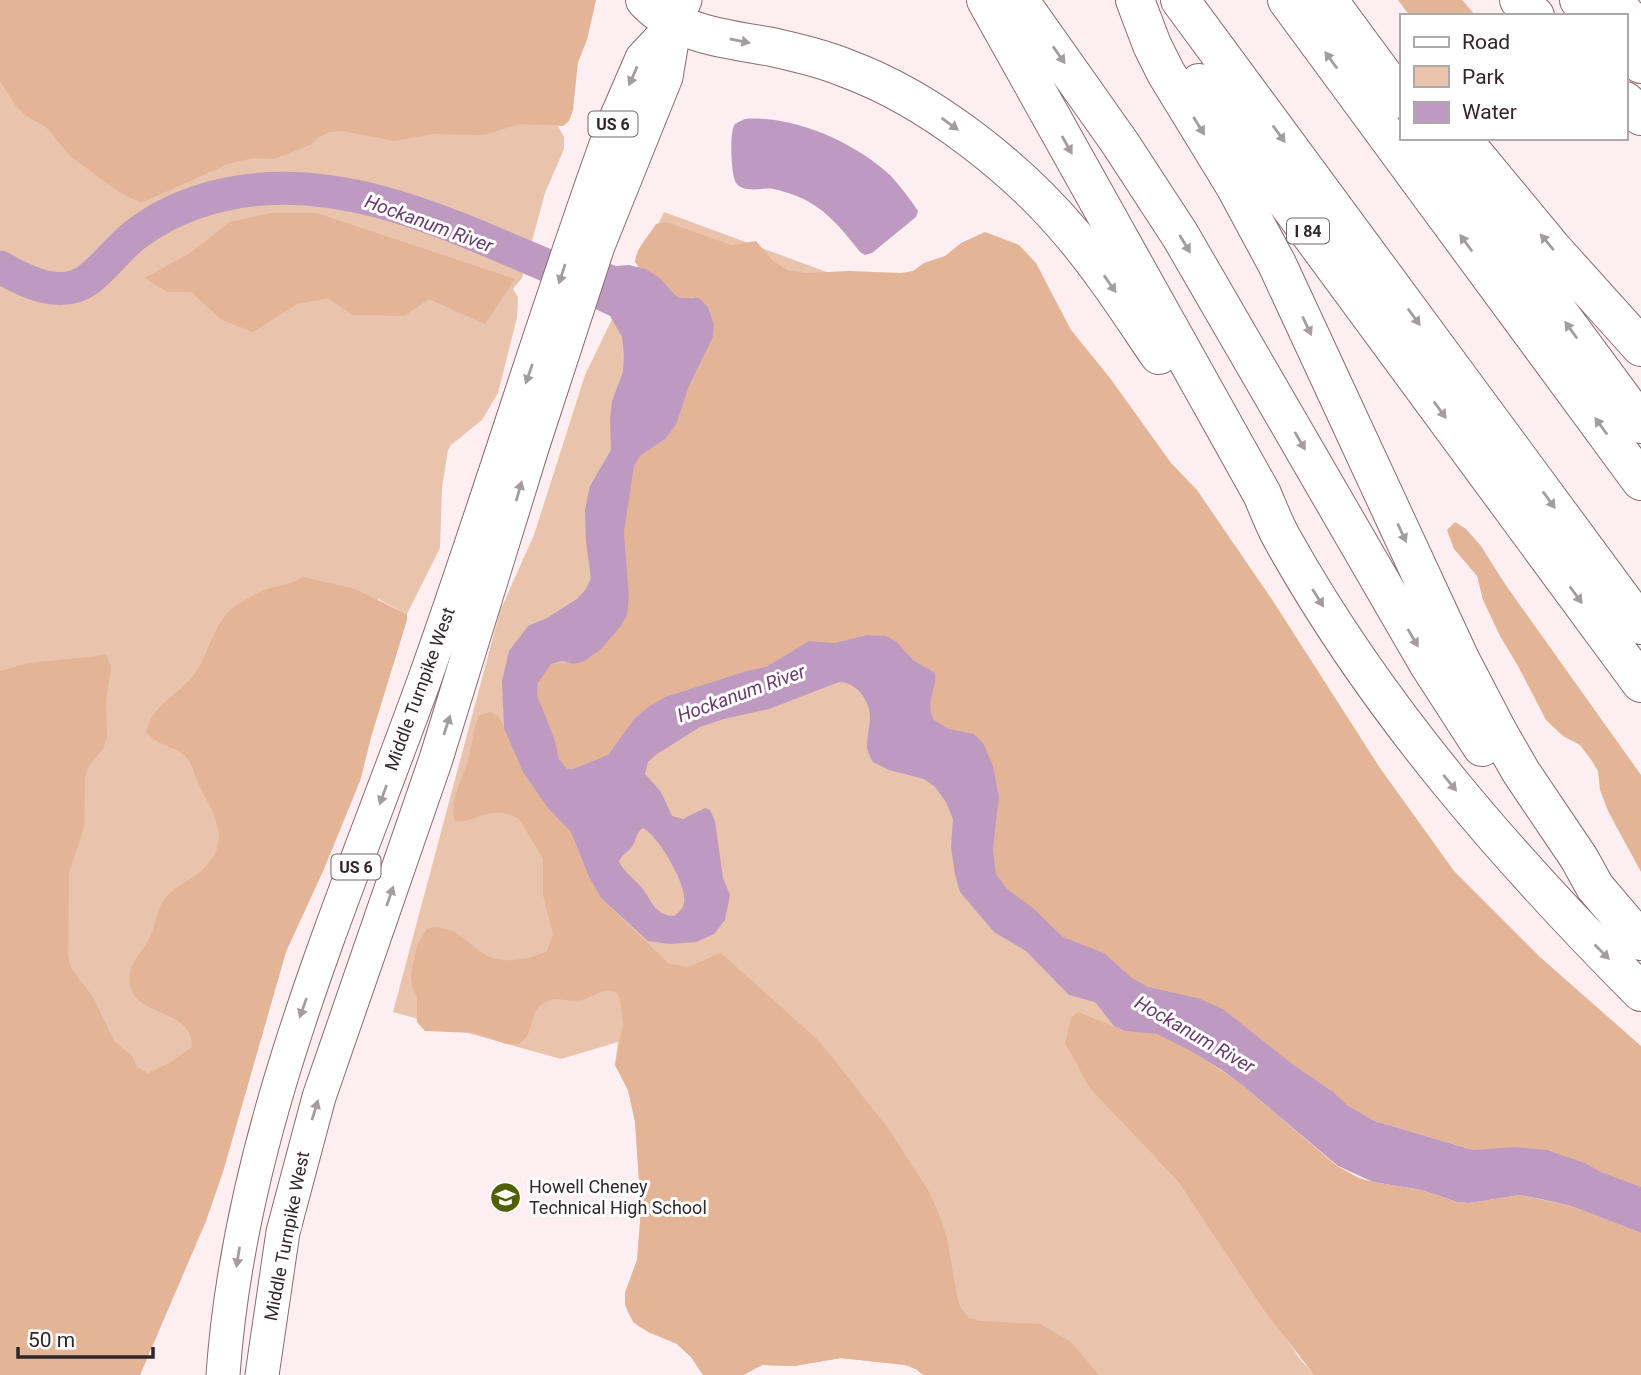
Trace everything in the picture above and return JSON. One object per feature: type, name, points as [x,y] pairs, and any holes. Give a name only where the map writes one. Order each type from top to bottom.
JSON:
[{"type":"highway","points":[[986,0],[1262,494],[1282,540]]},
{"type":"highway","points":[[1019,0],[1107,124],[1180,235],[1452,704],[1551,842],[1572,867],[1595,887],[1641,942]]},
{"type":"highway","points":[[1136,0],[1166,73],[1235,186],[1277,264],[1476,691],[1521,772],[1579,858],[1595,887]]},
{"type":"highway","name":"I 84","points":[[1136,0],[1641,683]]},
{"type":"highway","points":[[1180,0],[1641,625]]},
{"type":"highway","points":[[1287,0],[1641,481]]},
{"type":"highway","points":[[1328,0],[1400,98]]},
{"type":"highway","points":[[1340,0],[1372,29],[1400,61]]},
{"type":"highway","points":[[1519,0],[1533,14]]},
{"type":"highway","points":[[1579,0],[1592,14]]},
{"type":"highway","points":[[1612,0],[1625,14]]},
{"type":"highway","points":[[668,8],[722,38],[802,54],[863,74],[896,90],[927,108],[1001,165],[1052,212],[1086,251],[1163,362],[1254,505],[1282,540],[1359,660],[1439,770],[1535,884],[1641,992]]},
{"type":"highway","points":[[1627,17],[1641,32]]},
{"type":"highway","points":[[1627,50],[1641,64]]},
{"type":"highway","points":[[1627,103],[1641,116]]},
{"type":"highway","points":[[1431,140],[1641,424]]},
{"type":"highway","points":[[1463,140],[1552,248],[1641,347]]},
{"type":"main road","name":"Middle Turnpike West","points":[[262,1375],[281,1244],[308,1133],[410,839],[485,551],[586,242],[608,137],[638,66],[668,8]]},
{"type":"main road","name":"Middle Turnpike West","points":[[223,1375],[243,1228],[280,1077],[421,690],[485,551]]},
{"type":"green space","points":[[0,0],[537,124],[558,126],[564,137],[564,149],[545,193],[522,278],[513,289],[518,297],[517,317],[498,393],[482,420],[448,450],[442,488],[440,548],[407,614],[378,599],[185,1180],[0,1375]]},
{"type":"green space","points":[[664,212],[881,292],[1641,1137],[1641,1208],[1268,1077],[1121,1121],[1179,1183],[1300,1359],[1314,1375],[923,1375],[905,1365],[841,1358],[794,1366],[762,1365],[743,1375],[703,1375],[691,1357],[677,1344],[638,1326],[627,1311],[625,1293],[637,1260],[641,1210],[635,1121],[628,1090],[615,1065],[618,1042],[561,1059],[393,1012],[500,611],[534,535],[585,375]]},
{"type":"shaded area","points":[[0,0],[596,0],[587,40],[578,62],[573,110],[569,121],[563,126],[520,124],[484,135],[433,134],[394,141],[343,131],[330,132],[310,145],[273,159],[253,158],[228,164],[141,203],[119,192],[70,156],[46,127],[25,115],[16,106],[0,81]]},
{"type":"shaded area","points":[[1398,0],[1462,0],[1474,14],[1408,14]]},
{"type":"shaded area","points":[[271,213],[316,213],[515,279],[485,324],[429,299],[404,316],[352,315],[328,298],[297,304],[253,332],[222,320],[191,292],[167,292],[145,278],[190,253],[230,222]]},
{"type":"shaded area","points":[[666,222],[731,245],[756,241],[772,260],[787,270],[806,273],[913,271],[985,232],[1019,245],[1036,263],[1071,330],[1110,378],[1171,463],[1197,490],[1273,601],[1380,768],[1454,871],[1540,957],[1641,1046],[1641,1187],[1547,1150],[1515,1147],[1473,1150],[1375,1121],[1347,1105],[1223,1009],[1198,998],[1148,987],[1132,978],[1104,953],[1063,937],[1032,907],[1007,889],[996,874],[993,850],[998,791],[993,766],[974,734],[949,729],[934,720],[930,702],[935,673],[913,660],[897,642],[885,636],[867,635],[835,643],[809,641],[766,667],[665,697],[634,719],[608,755],[573,769],[562,765],[537,695],[540,678],[551,664],[585,661],[600,650],[624,621],[629,597],[624,532],[634,466],[640,456],[665,439],[676,425],[689,386],[713,337],[714,325],[708,307],[693,297],[680,298],[675,295],[659,277],[639,267],[635,262],[640,247],[656,224]]},
{"type":"shaded area","points":[[1455,522],[1466,529],[1481,546],[1641,775],[1641,872],[1608,811],[1600,790],[1598,771],[1580,745],[1563,736],[1546,720],[1500,636],[1483,600],[1477,576],[1454,549],[1447,530]]},
{"type":"shaded area","points":[[303,577],[355,589],[407,614],[407,620],[360,781],[286,952],[223,1172],[206,1221],[140,1375],[0,1375],[0,671],[29,663],[106,655],[111,666],[106,702],[107,738],[103,749],[88,767],[85,778],[84,828],[69,872],[68,956],[71,968],[93,997],[114,1041],[132,1056],[137,1067],[148,1073],[171,1062],[192,1047],[189,1033],[182,1024],[137,998],[131,988],[131,969],[146,945],[163,901],[204,868],[217,848],[219,838],[214,816],[188,760],[146,732],[159,708],[193,676],[216,630],[234,607],[267,589]]},
{"type":"shaded area","points":[[490,712],[502,722],[523,772],[547,807],[571,832],[589,877],[601,898],[669,964],[688,967],[721,953],[820,1042],[887,1127],[928,1190],[947,1238],[957,1297],[969,1318],[1040,1324],[1071,1342],[1099,1375],[923,1375],[905,1365],[841,1358],[794,1366],[762,1365],[743,1375],[703,1375],[691,1357],[677,1344],[648,1332],[633,1322],[625,1305],[625,1293],[637,1260],[641,1210],[635,1121],[628,1090],[615,1065],[623,1023],[617,993],[607,991],[576,1001],[549,1000],[539,1007],[527,1036],[518,1044],[506,1044],[475,1033],[425,1031],[417,1022],[417,997],[411,975],[417,945],[427,929],[444,928],[458,934],[484,954],[507,960],[524,959],[547,951],[553,934],[543,895],[543,859],[519,819],[498,813],[460,822],[454,820],[455,797],[470,754],[479,716]]},
{"type":"shaded area","points":[[1078,1012],[1125,1031],[1157,1034],[1189,1050],[1242,1085],[1337,1166],[1359,1178],[1422,1190],[1457,1202],[1469,1203],[1520,1195],[1571,1206],[1641,1233],[1641,1375],[1314,1375],[1264,1310],[1179,1183],[1090,1088],[1065,1043],[1071,1018]]},
{"type":"water","points":[[745,119],[784,122],[842,142],[877,164],[895,180],[918,211],[916,217],[872,253],[865,255],[831,219],[805,200],[776,189],[749,189],[739,186],[733,172],[732,135],[735,124]]},
{"type":"water","points":[[595,258],[616,266],[629,265],[645,269],[659,277],[680,298],[699,298],[708,307],[714,325],[713,337],[689,386],[676,425],[665,439],[640,456],[634,466],[624,532],[629,597],[627,615],[600,650],[585,661],[551,664],[538,683],[537,695],[559,759],[567,769],[608,755],[634,719],[665,697],[766,667],[809,641],[835,643],[867,635],[886,636],[897,642],[913,660],[935,673],[930,702],[934,720],[949,729],[974,734],[983,743],[993,766],[999,797],[993,850],[996,874],[1007,889],[1032,907],[1063,937],[1104,953],[1132,978],[1148,987],[1198,998],[1223,1009],[1347,1105],[1375,1121],[1473,1150],[1515,1147],[1547,1150],[1641,1187],[1641,1233],[1571,1206],[1520,1195],[1469,1203],[1457,1202],[1422,1190],[1373,1182],[1338,1166],[1222,1070],[1157,1034],[1125,1031],[1114,1026],[1095,1002],[1069,995],[1026,951],[994,932],[960,892],[951,847],[953,819],[946,802],[935,787],[924,779],[889,770],[873,762],[867,747],[870,717],[868,704],[861,693],[845,683],[839,682],[769,709],[700,727],[648,762],[645,774],[661,792],[672,816],[683,819],[705,808],[710,810],[715,821],[723,878],[730,895],[725,920],[714,934],[696,942],[670,944],[648,941],[601,898],[589,877],[571,832],[547,807],[523,772],[504,728],[502,681],[509,651],[528,626],[547,618],[577,599],[591,578],[585,510],[590,486],[611,450],[612,401],[623,372],[624,355],[622,337],[610,316],[587,305]],"holes":[[[643,828],[671,862],[681,885],[684,903],[674,916],[657,910],[619,861],[633,845],[640,830]]]},
{"type":"waterway","name":"Hockanum River","points":[[0,267],[44,286],[67,288],[78,285],[95,274],[145,227],[167,215],[215,197],[274,188],[320,190],[366,198],[412,211],[587,282]]},
{"type":"place","name":"Howell Cheney Technical High School","points":[[506,1197]]}]
